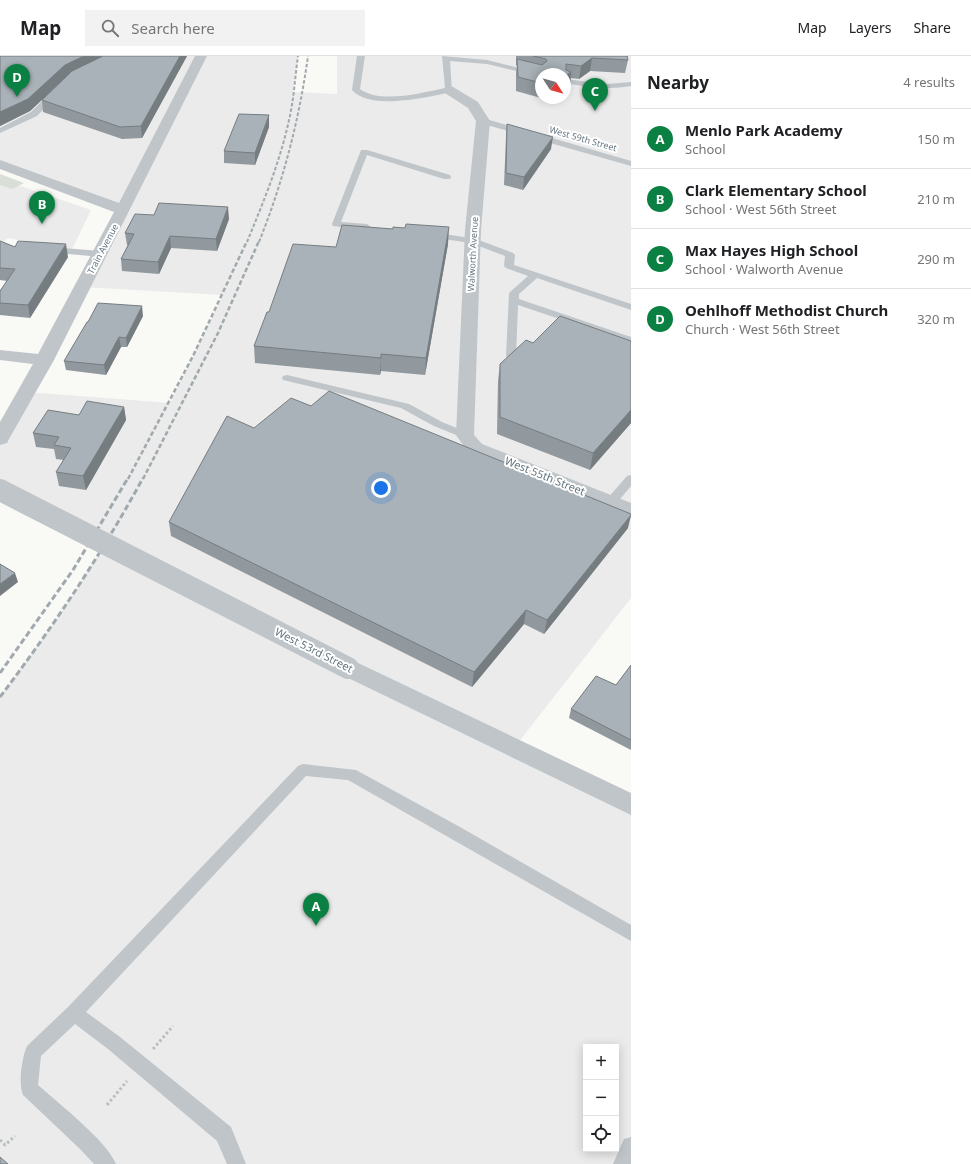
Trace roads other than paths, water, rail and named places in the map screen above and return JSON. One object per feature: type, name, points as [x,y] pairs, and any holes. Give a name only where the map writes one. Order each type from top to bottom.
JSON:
[{"type":"street","name":"Train Avenue","points":[[0,439],[45,360],[101,254],[201,56]]},
{"type":"street","points":[[449,90],[473,105],[483,121]]},
{"type":"street","name":"Walworth Avenue","points":[[465,435],[473,241],[483,121]]},
{"type":"street","points":[[0,164],[123,210]]},
{"type":"street","points":[[0,355],[45,360]]},
{"type":"street","name":"West 55th Street","points":[[465,435],[475,448],[631,511]]},
{"type":"street","name":"West 53rd Street","points":[[0,490],[348,668],[631,805]]},
{"type":"lane","points":[[361,56],[356,90],[364,96],[384,98],[402,97],[449,90],[446,57],[487,62],[535,74]]},
{"type":"lane","points":[[571,82],[602,85],[631,84]]},
{"type":"lane","points":[[0,131],[34,114],[59,89]]},
{"type":"lane","name":"West 59th Street","points":[[483,121],[631,164]]},
{"type":"lane","points":[[373,228],[336,224],[364,152],[447,177]]},
{"type":"lane","points":[[425,234],[473,241],[510,255],[509,266],[631,307]]},
{"type":"lane","points":[[39,249],[101,254]]},
{"type":"lane","points":[[510,356],[514,293],[535,275]]},
{"type":"lane","points":[[513,300],[631,340]]},
{"type":"lane","points":[[287,378],[405,406],[438,424],[465,435]]},
{"type":"lane","points":[[611,502],[631,479]]},
{"type":"lane","points":[[107,1164],[87,1142],[30,1089],[33,1052],[74,1012],[303,770],[351,774],[629,928]]},
{"type":"lane","points":[[74,1012],[114,1042],[224,1134],[237,1164]]},
{"type":"lane","points":[[622,1164],[631,1146]]},
{"type":"railway","points":[[247,242],[271,182],[281,151],[292,104],[298,56]]},
{"type":"railway","points":[[259,242],[283,174],[295,128],[308,56]]},
{"type":"railway","points":[[128,479],[193,356],[247,241]]},
{"type":"railway","points":[[143,479],[218,333],[259,241]]},
{"type":"railway","points":[[0,673],[73,570],[128,478]]},
{"type":"railway","points":[[0,697],[76,590],[143,478]]},
{"type":"place","name":"Oehlhoff Methodist Church","points":[[17,97]]},
{"type":"place","name":"Max Hayes High School","points":[[595,111]]},
{"type":"place","name":"Clark Elementary School","points":[[42,224]]},
{"type":"place","name":"Menlo Park Academy","points":[[316,926]]}]
